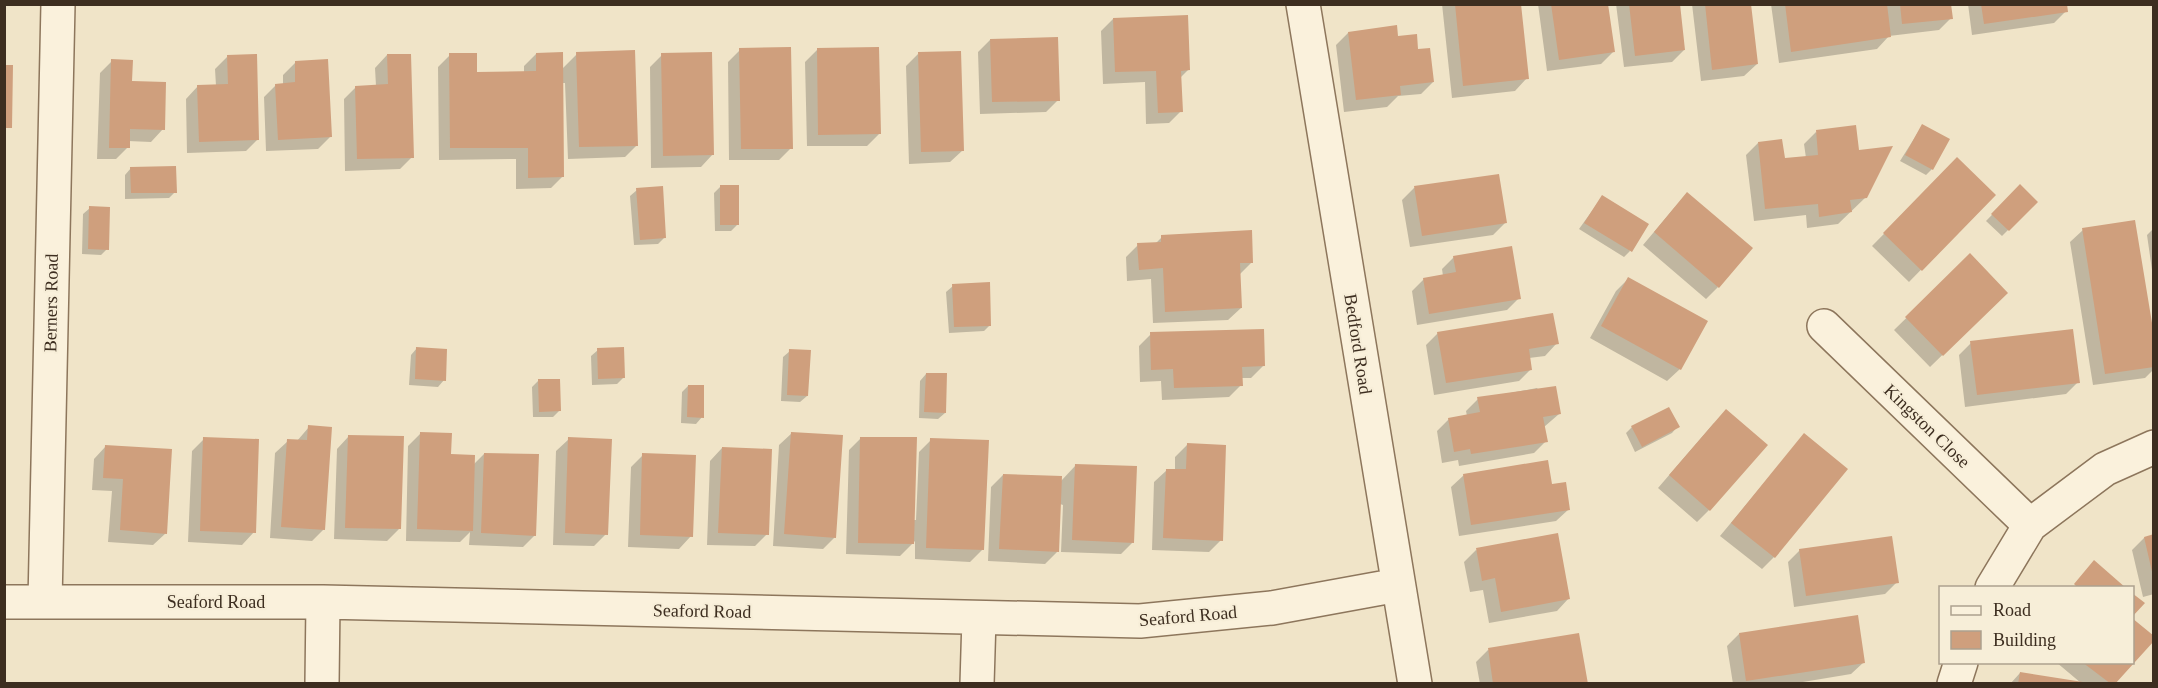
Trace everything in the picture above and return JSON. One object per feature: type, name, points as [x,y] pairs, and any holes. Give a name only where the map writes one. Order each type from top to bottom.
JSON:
[{"type":"street","name":"Berners Road","points":[[45,602],[58,4]]},
{"type":"street","name":"Bedford Road","points":[[1303,4],[1415,684]]},
{"type":"street","name":"Kingston Close","points":[[1824,326],[2030,525]]},
{"type":"street","points":[[1993,586],[2030,525],[2105,469],[2154,447]]},
{"type":"street","name":"Seaford Road","points":[[4,602],[323,602],[1140,621],[1272,608],[1398,585]]},
{"type":"street","points":[[322,684],[323,602]]},
{"type":"street","points":[[977,684],[979,618]]},
{"type":"street","points":[[1954,684],[1961,664]]},
{"type":"building","points":[[1455,4],[1521,4],[1529,79],[1463,86]]},
{"type":"building","points":[[1551,4],[1608,4],[1615,52],[1559,60]]},
{"type":"building","points":[[1629,4],[1680,4],[1685,50],[1635,56]]},
{"type":"building","points":[[1705,4],[1751,4],[1758,64],[1712,70]]},
{"type":"building","points":[[1785,4],[1887,4],[1891,37],[1791,52]]},
{"type":"building","points":[[1900,4],[1951,4],[1953,19],[1902,24]]},
{"type":"building","points":[[1981,4],[2067,4],[2068,12],[1984,24]]},
{"type":"building","points":[[1188,15],[1190,70],[1181,71],[1183,112],[1158,113],[1156,71],[1115,72],[1113,18]]},
{"type":"building","points":[[1397,25],[1398,36],[1417,34],[1418,49],[1430,48],[1434,82],[1400,86],[1401,95],[1356,100],[1348,32]]},
{"type":"building","points":[[1058,37],[1060,101],[992,102],[990,39]]},
{"type":"building","points":[[791,47],[793,149],[741,149],[739,48]]},
{"type":"building","points":[[879,47],[881,134],[818,135],[817,48]]},
{"type":"building","points":[[635,50],[638,146],[579,147],[576,52]]},
{"type":"building","points":[[961,51],[964,151],[921,152],[918,52]]},
{"type":"building","points":[[563,52],[564,177],[528,178],[528,148],[450,148],[449,53],[477,53],[477,72],[536,71],[536,53]]},
{"type":"building","points":[[712,52],[714,155],[663,156],[661,53]]},
{"type":"building","points":[[257,54],[259,140],[199,142],[197,85],[228,84],[227,55]]},
{"type":"building","points":[[387,54],[411,54],[414,158],[357,159],[355,86],[388,84]]},
{"type":"building","points":[[111,59],[133,60],[132,81],[166,82],[165,130],[130,129],[130,148],[109,148]]},
{"type":"building","points":[[328,59],[332,137],[278,140],[275,84],[295,82],[295,61]]},
{"type":"building","points":[[4,65],[13,65],[12,128],[4,128]]},
{"type":"building","points":[[1922,124],[1950,139],[1933,170],[1905,155]]},
{"type":"building","points":[[1856,125],[1859,150],[1893,146],[1867,198],[1850,200],[1852,212],[1819,217],[1818,204],[1765,209],[1758,142],[1782,139],[1785,158],[1818,155],[1816,130]]},
{"type":"building","points":[[1957,157],[1996,195],[1922,271],[1883,233]]},
{"type":"building","points":[[176,166],[177,193],[131,193],[130,167]]},
{"type":"building","points":[[1499,174],[1507,223],[1422,236],[1414,186]]},
{"type":"building","points":[[2020,184],[2038,202],[2009,231],[1991,214]]},
{"type":"building","points":[[720,185],[739,185],[739,225],[720,225]]},
{"type":"building","points":[[663,186],[666,238],[640,240],[636,188]]},
{"type":"building","points":[[1687,192],[1753,248],[1719,288],[1654,232]]},
{"type":"building","points":[[1602,195],[1649,224],[1632,252],[1584,223]]},
{"type":"building","points":[[89,206],[110,207],[109,250],[88,249]]},
{"type":"building","points":[[2135,220],[2154,335],[2154,367],[2105,374],[2082,228]]},
{"type":"building","points":[[1252,230],[1253,263],[1240,263],[1242,308],[1165,312],[1163,268],[1139,270],[1137,243],[1161,242],[1161,235]]},
{"type":"building","points":[[1512,246],[1521,299],[1429,314],[1423,278],[1456,272],[1453,256]]},
{"type":"building","points":[[1970,253],[2008,293],[1943,356],[1905,317]]},
{"type":"building","points":[[1628,277],[1708,321],[1681,370],[1601,326]]},
{"type":"building","points":[[990,282],[991,326],[954,327],[952,284]]},
{"type":"building","points":[[1553,313],[1559,344],[1529,349],[1532,370],[1446,383],[1437,332]]},
{"type":"building","points":[[1264,329],[1265,366],[1242,367],[1243,386],[1174,388],[1173,369],[1151,370],[1150,332]]},
{"type":"building","points":[[2073,329],[2080,383],[1977,395],[1970,341]]},
{"type":"building","points":[[416,347],[447,349],[446,381],[415,379]]},
{"type":"building","points":[[624,347],[625,378],[598,379],[597,348]]},
{"type":"building","points":[[789,349],[811,350],[808,396],[787,395]]},
{"type":"building","points":[[926,373],[947,373],[946,413],[924,412]]},
{"type":"building","points":[[538,379],[560,379],[561,411],[539,412]]},
{"type":"building","points":[[688,385],[704,385],[704,418],[687,417]]},
{"type":"building","points":[[1556,386],[1561,414],[1543,417],[1548,442],[1471,454],[1470,449],[1454,452],[1448,418],[1480,412],[1477,397]]},
{"type":"building","points":[[1669,407],[1680,427],[1642,447],[1631,426]]},
{"type":"building","points":[[1726,409],[1768,445],[1710,511],[1669,475]]},
{"type":"building","points":[[308,425],[332,427],[325,530],[281,527],[287,439],[307,440]]},
{"type":"building","points":[[420,432],[452,433],[451,454],[475,455],[473,531],[417,529]]},
{"type":"building","points":[[791,432],[843,435],[836,538],[784,534]]},
{"type":"building","points":[[1804,433],[1848,469],[1775,558],[1731,523]]},
{"type":"building","points":[[348,435],[404,436],[401,529],[345,528]]},
{"type":"building","points":[[203,437],[259,439],[256,533],[200,531]]},
{"type":"building","points":[[568,437],[612,439],[608,535],[565,533]]},
{"type":"building","points":[[860,437],[917,437],[914,544],[858,543]]},
{"type":"building","points":[[930,438],[989,440],[984,550],[926,548]]},
{"type":"building","points":[[1187,443],[1226,445],[1223,541],[1163,538],[1166,469],[1186,469]]},
{"type":"building","points":[[105,445],[172,449],[167,534],[120,530],[123,479],[103,478]]},
{"type":"building","points":[[722,447],[772,449],[769,535],[718,533]]},
{"type":"building","points":[[484,453],[539,454],[536,536],[481,533]]},
{"type":"building","points":[[642,453],[696,455],[693,537],[640,535]]},
{"type":"building","points":[[1548,460],[1552,484],[1566,482],[1570,510],[1471,525],[1463,474]]},
{"type":"building","points":[[1075,464],[1137,466],[1134,543],[1072,540]]},
{"type":"building","points":[[1003,474],[1062,476],[1059,552],[999,549]]},
{"type":"building","points":[[1558,533],[1570,599],[1501,612],[1495,578],[1482,581],[1476,548]]},
{"type":"building","points":[[2154,534],[2154,576],[2153,576],[2144,537]]},
{"type":"building","points":[[1892,536],[1899,583],[1806,596],[1799,549]]},
{"type":"building","points":[[2094,560],[2124,586],[2076,586],[2074,584]]},
{"type":"building","points":[[2134,595],[2145,603],[2134,615]]},
{"type":"building","points":[[1858,615],[1865,663],[1746,681],[1739,633]]},
{"type":"building","points":[[2134,620],[2154,636],[2154,641],[2134,663]]},
{"type":"building","points":[[1579,633],[1588,684],[1493,684],[1488,648]]},
{"type":"building","points":[[2085,664],[2133,664],[2115,684],[2111,684]]},
{"type":"building","points":[[2020,672],[2083,682],[2083,684],[2018,684]]}]
